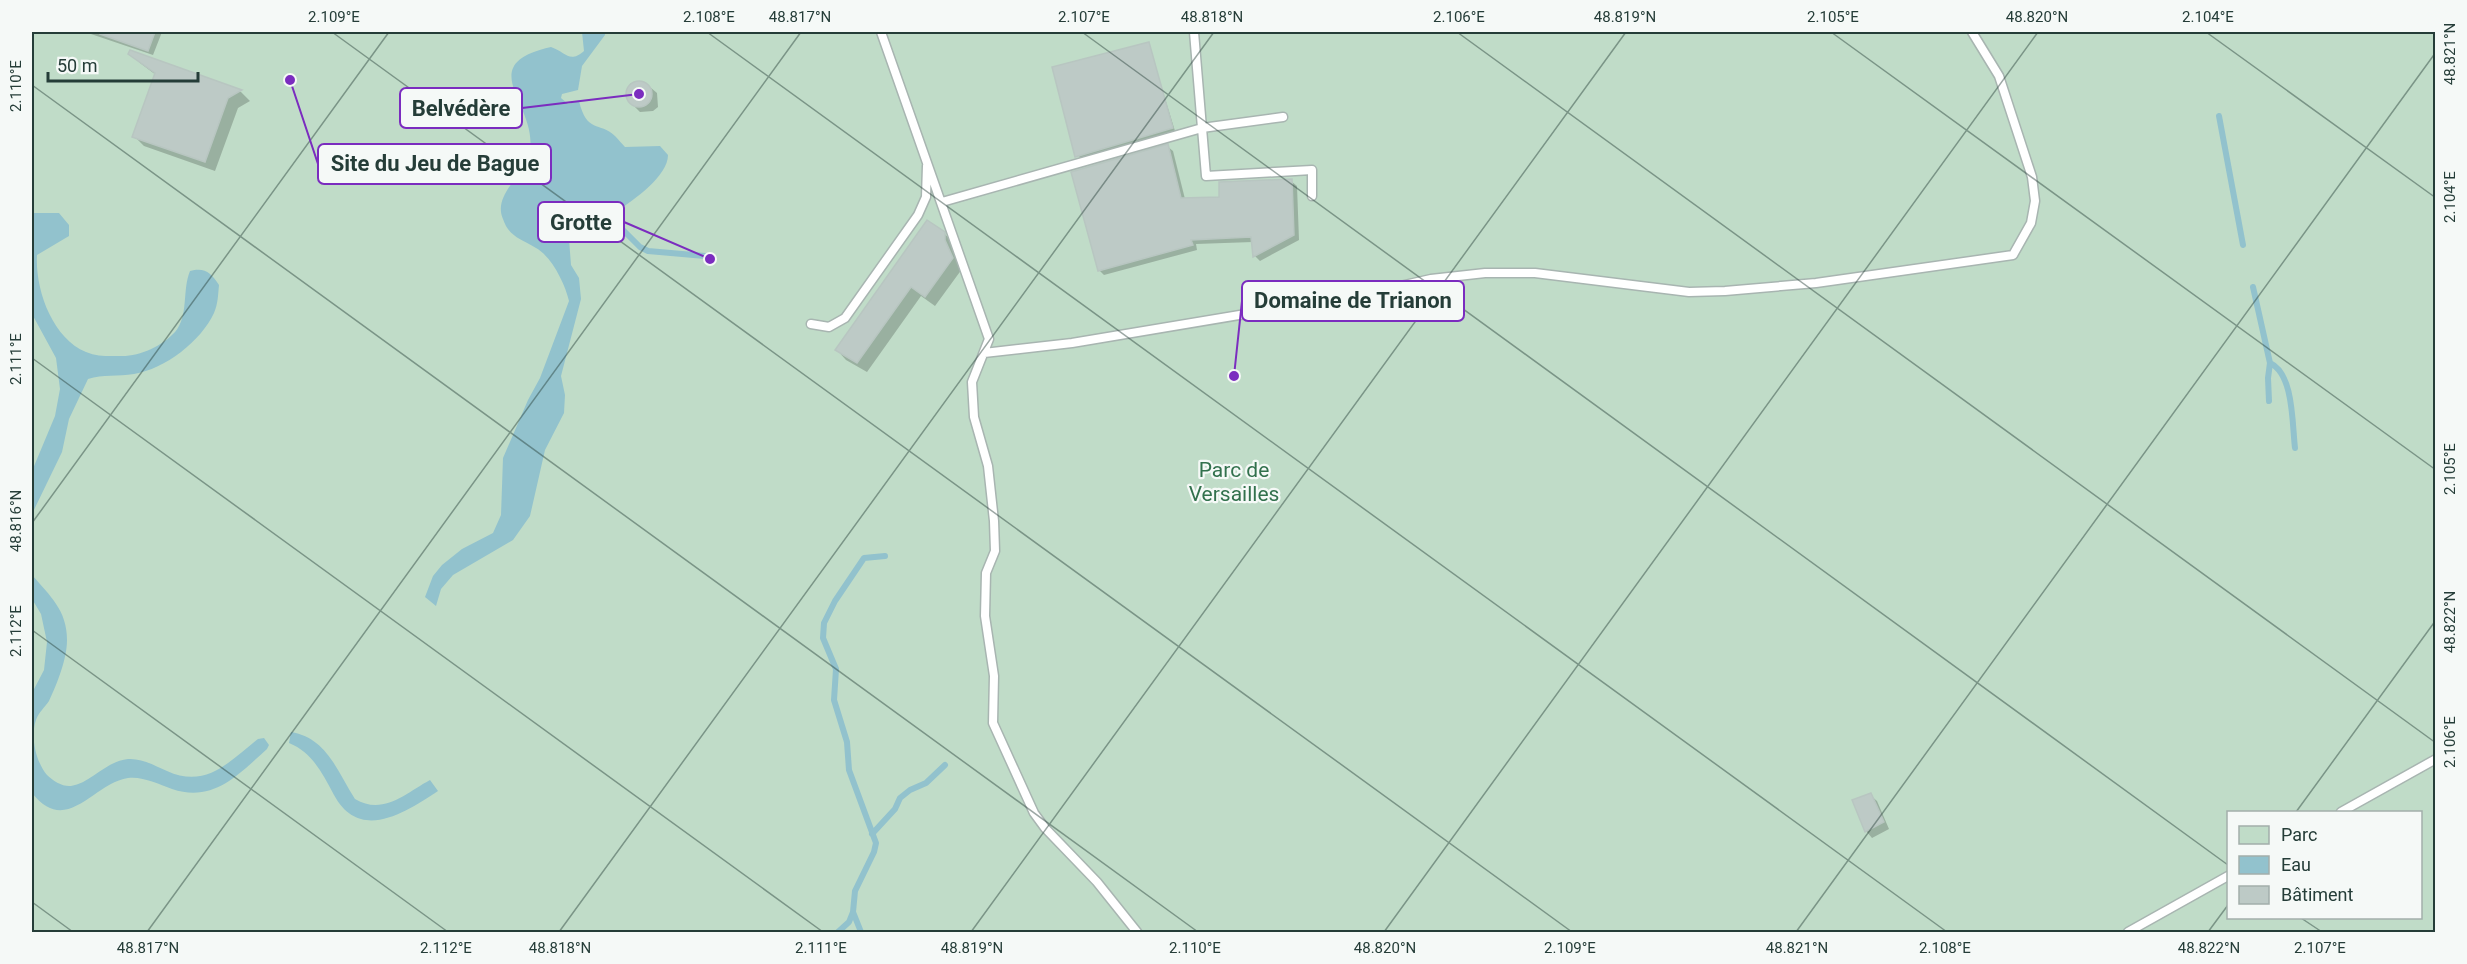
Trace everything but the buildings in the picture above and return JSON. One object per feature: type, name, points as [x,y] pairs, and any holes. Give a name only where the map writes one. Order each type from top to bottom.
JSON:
[{"type":"lane","points":[[881,32],[989,339],[972,382],[974,417],[988,466],[994,521],[995,551],[986,573],[985,616],[994,676],[993,723],[1022,790],[1039,820],[1091,875],[1137,933]]},
{"type":"lane","points":[[1194,32],[1206,176],[1312,170],[1312,196]]},
{"type":"lane","points":[[984,353],[1072,343],[1354,296],[1431,279],[1485,273],[1535,273],[1689,292],[1725,291],[1816,283],[2013,255],[2031,224],[2035,201],[2032,177],[1999,76],[1972,32]]},
{"type":"lane","points":[[942,202],[1202,128],[1283,117]]},
{"type":"lane","points":[[812,324],[829,327],[846,318],[918,215],[926,197],[927,160]]},
{"type":"lane","points":[[2345,811],[2436,759]]},
{"type":"lane","points":[[2128,933],[2227,877]]},
{"type":"green space","name":"Parc de Versailles","points":[[32,32],[2435,32],[2435,932],[32,932]]},
{"type":"water","points":[[582,32],[605,32],[605,35],[582,66],[578,90],[562,94],[561,98],[568,104],[579,101],[590,123],[615,136],[625,147],[660,146],[668,155],[667,163],[656,179],[641,194],[617,211],[580,229],[569,239],[571,265],[579,278],[581,299],[561,376],[565,395],[564,413],[545,450],[530,516],[513,540],[453,575],[441,589],[436,606],[425,597],[433,576],[442,565],[462,549],[493,533],[501,515],[503,458],[540,378],[569,301],[561,279],[552,264],[542,252],[512,234],[503,219],[502,201],[523,168],[530,150],[530,133],[511,75],[515,64],[528,55],[551,47],[571,57],[579,55],[584,51]]},
{"type":"water","points":[[32,213],[59,213],[69,225],[69,236],[37,255],[39,283],[55,324],[64,336],[86,352],[122,356],[151,349],[164,342],[179,326],[184,311],[190,271],[207,272],[219,285],[214,313],[208,323],[191,343],[170,360],[146,371],[88,379],[69,419],[62,452],[32,514],[32,471],[55,416],[60,389],[56,358],[32,314]]},
{"type":"water","points":[[32,575],[56,604],[66,629],[67,647],[61,671],[49,701],[38,715],[34,727],[37,756],[43,770],[52,779],[65,786],[71,786],[85,781],[113,764],[128,759],[143,761],[181,776],[194,777],[205,775],[227,764],[258,739],[264,738],[269,745],[267,749],[236,776],[213,789],[187,792],[145,779],[128,778],[115,782],[69,809],[57,810],[45,805],[32,793],[32,693],[44,670],[47,642],[41,614],[32,599]]},
{"type":"water","points":[[291,732],[303,735],[322,748],[330,757],[355,799],[365,804],[385,804],[394,801],[430,780],[438,791],[412,807],[384,819],[357,818],[345,809],[334,795],[311,758],[289,743]]},
{"type":"waterway","points":[[2219,116],[2243,245]]},
{"type":"waterway","points":[[622,229],[640,247],[648,251],[705,256]]},
{"type":"waterway","points":[[2253,287],[2270,363],[2278,369],[2288,388],[2295,448]]},
{"type":"waterway","points":[[2269,401],[2270,363]]},
{"type":"waterway","points":[[838,932],[849,922],[853,912],[855,891],[876,843],[849,770],[847,742],[834,700],[836,669],[823,638],[824,623],[835,601],[864,558],[885,556]]},
{"type":"waterway","points":[[872,834],[895,809],[900,798],[910,790],[926,783],[945,765]]},
{"type":"waterway","points":[[853,912],[861,932]]},
{"type":"place","name":"Site du Jeu de Bague","points":[[290,80]]},
{"type":"place","name":"Belvédère","points":[[639,94]]},
{"type":"place","name":"Grotte","points":[[710,259]]},
{"type":"place","name":"Domaine de Trianon","points":[[1234,376]]}]
